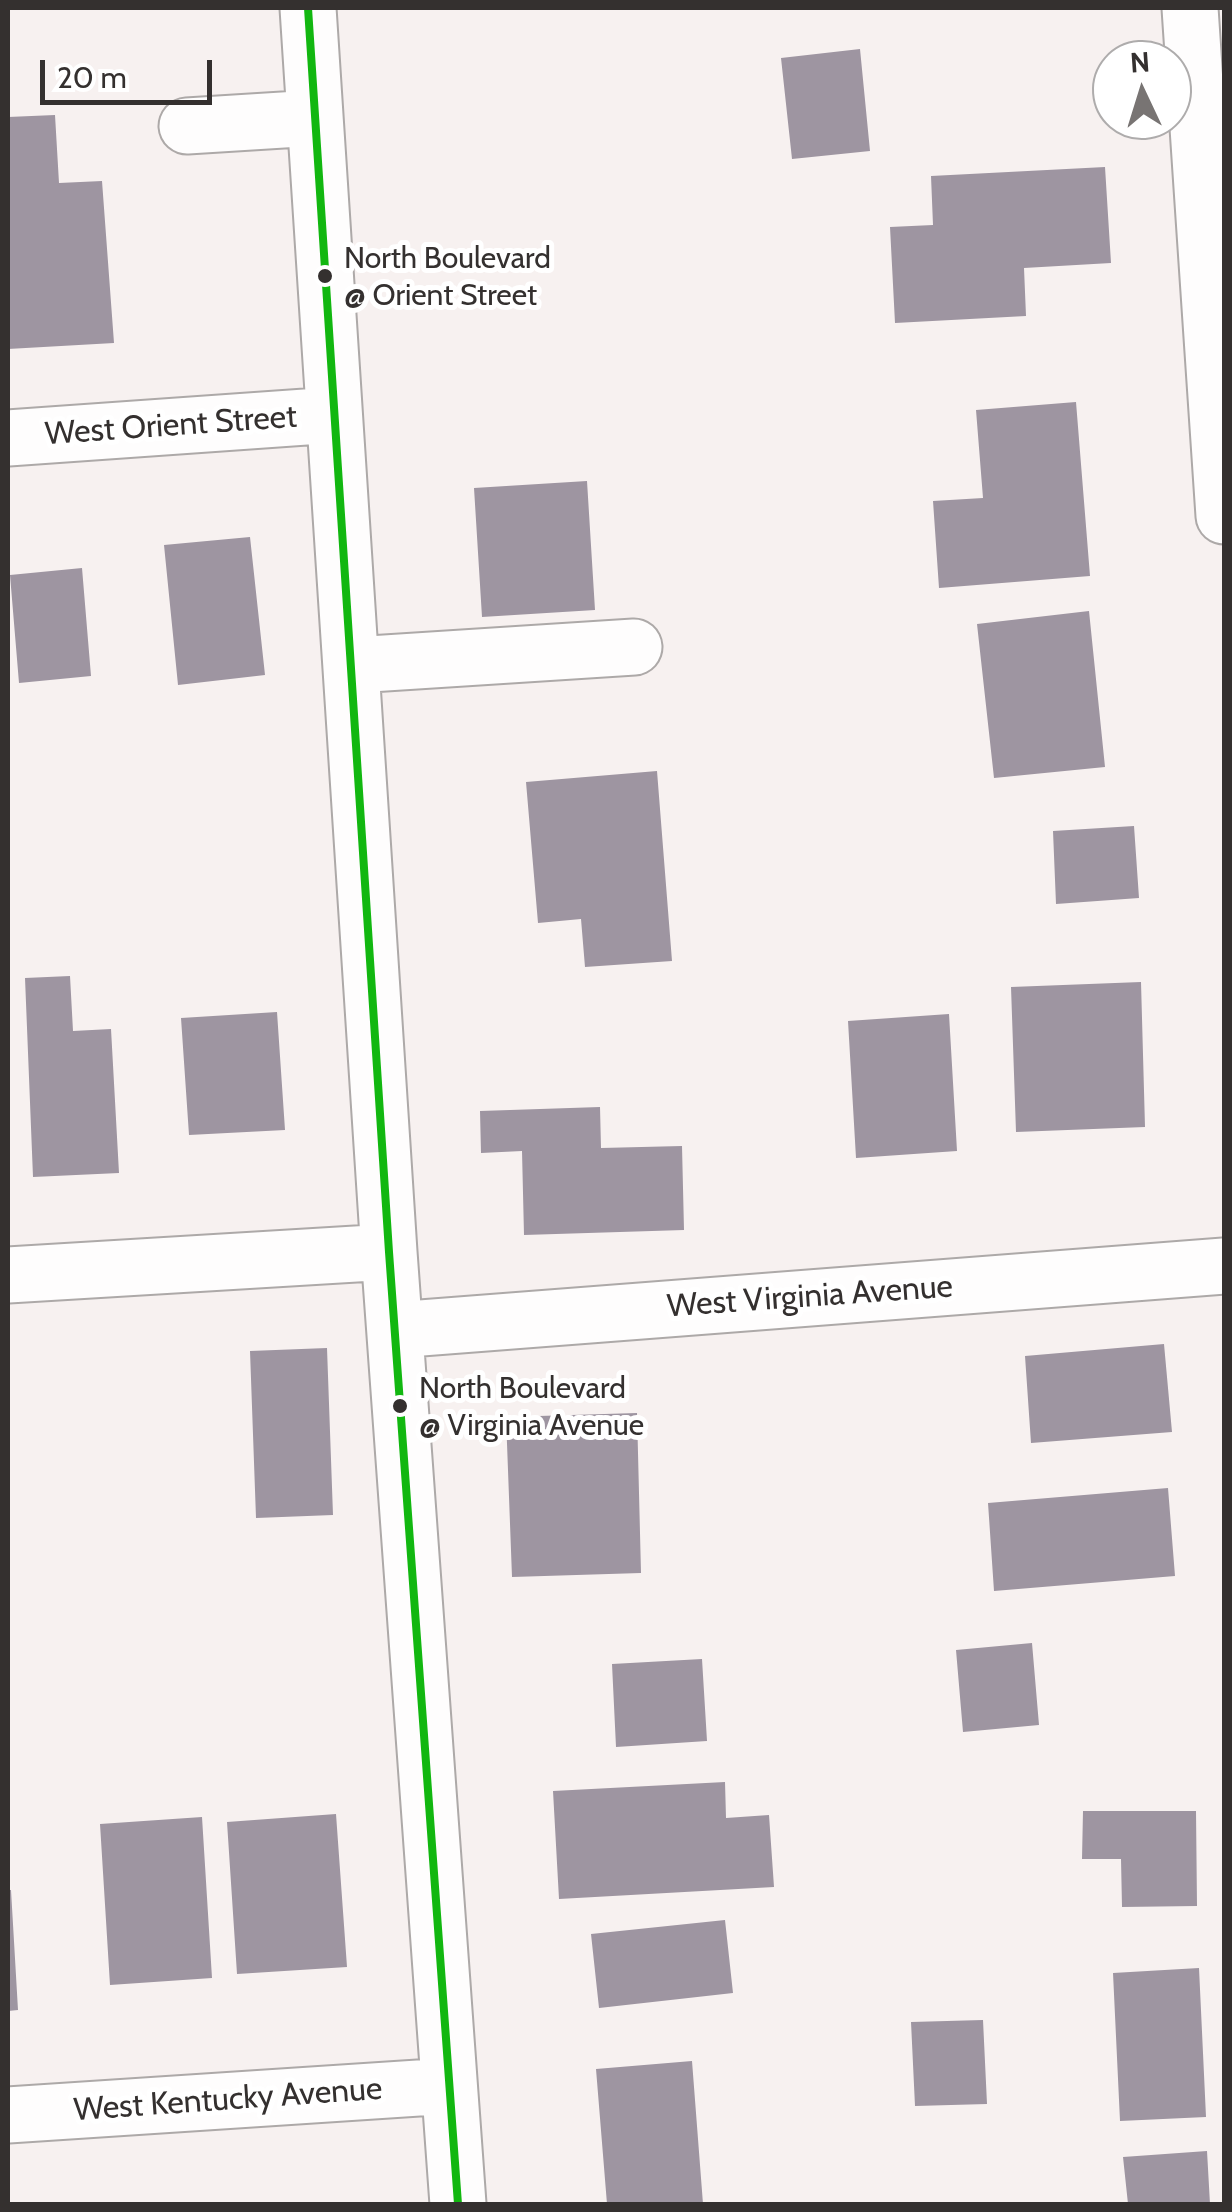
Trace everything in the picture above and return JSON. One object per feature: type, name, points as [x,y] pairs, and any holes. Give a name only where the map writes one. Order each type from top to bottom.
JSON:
[{"type":"street","points":[[308,8],[395,1330],[458,2204]]},
{"type":"street","points":[[1190,8],[1224,516]]},
{"type":"street","points":[[187,126],[315,118]]},
{"type":"street","name":"West Orient Street","points":[[8,438],[334,415]]},
{"type":"street","points":[[354,665],[634,646]]},
{"type":"street","points":[[8,1275],[390,1252]]},
{"type":"street","name":"West Virginia Avenue","points":[[395,1330],[1224,1266]]},
{"type":"street","name":"West Kentucky Avenue","points":[[8,2114],[450,2086]]},
{"type":"building","points":[[860,49],[870,151],[792,159],[781,58]]},
{"type":"building","points":[[55,115],[59,183],[102,181],[114,343],[8,349],[8,117]]},
{"type":"building","points":[[1105,167],[1111,263],[1024,268],[1026,316],[895,323],[890,227],[933,225],[931,176]]},
{"type":"building","points":[[1076,402],[1090,576],[939,588],[933,501],[983,498],[976,410]]},
{"type":"building","points":[[587,481],[595,610],[482,617],[474,488]]},
{"type":"building","points":[[250,537],[265,675],[178,685],[164,545]]},
{"type":"building","points":[[82,568],[91,676],[19,683],[10,575]]},
{"type":"building","points":[[1089,611],[1105,767],[994,778],[977,624]]},
{"type":"building","points":[[657,771],[672,961],[585,967],[581,919],[538,923],[526,782]]},
{"type":"building","points":[[1134,826],[1139,898],[1056,904],[1053,831]]},
{"type":"building","points":[[70,976],[73,1031],[111,1029],[119,1173],[33,1177],[25,978]]},
{"type":"building","points":[[1141,982],[1145,1127],[1016,1132],[1011,987]]},
{"type":"building","points":[[277,1012],[285,1130],[189,1135],[181,1018]]},
{"type":"building","points":[[949,1014],[957,1151],[856,1158],[848,1021]]},
{"type":"building","points":[[600,1107],[601,1148],[682,1146],[684,1230],[524,1235],[522,1151],[481,1153],[480,1111]]},
{"type":"building","points":[[1164,1344],[1172,1432],[1031,1443],[1025,1356]]},
{"type":"building","points":[[327,1348],[333,1515],[256,1518],[250,1351]]},
{"type":"building","points":[[637,1413],[641,1573],[512,1577],[506,1417]]},
{"type":"building","points":[[1168,1488],[1175,1576],[994,1591],[988,1503]]},
{"type":"building","points":[[1032,1643],[1039,1725],[963,1732],[956,1650]]},
{"type":"building","points":[[702,1659],[707,1741],[616,1747],[612,1664]]},
{"type":"building","points":[[725,1782],[726,1818],[769,1815],[774,1887],[559,1899],[553,1791]]},
{"type":"building","points":[[1083,1811],[1196,1811],[1197,1906],[1122,1907],[1121,1859],[1082,1859]]},
{"type":"building","points":[[336,1814],[347,1967],[237,1974],[227,1822]]},
{"type":"building","points":[[202,1817],[212,1978],[110,1985],[100,1824]]},
{"type":"building","points":[[8,1890],[18,2010],[8,2011]]},
{"type":"building","points":[[725,1920],[733,1993],[599,2008],[591,1934]]},
{"type":"building","points":[[1199,1968],[1206,2117],[1120,2121],[1113,1973]]},
{"type":"building","points":[[983,2020],[987,2104],[915,2106],[911,2022]]},
{"type":"building","points":[[692,2061],[703,2204],[607,2204],[596,2069]]},
{"type":"building","points":[[1207,2151],[1210,2204],[1128,2204],[1123,2157]]},
{"type":"transit line","points":[[308,8],[389,1252],[458,2204]]},
{"type":"place","name":"North Boulevard @ Orient Street","points":[[325,276]]},
{"type":"place","name":"North Boulevard @ Virginia Avenue","points":[[400,1406]]}]
